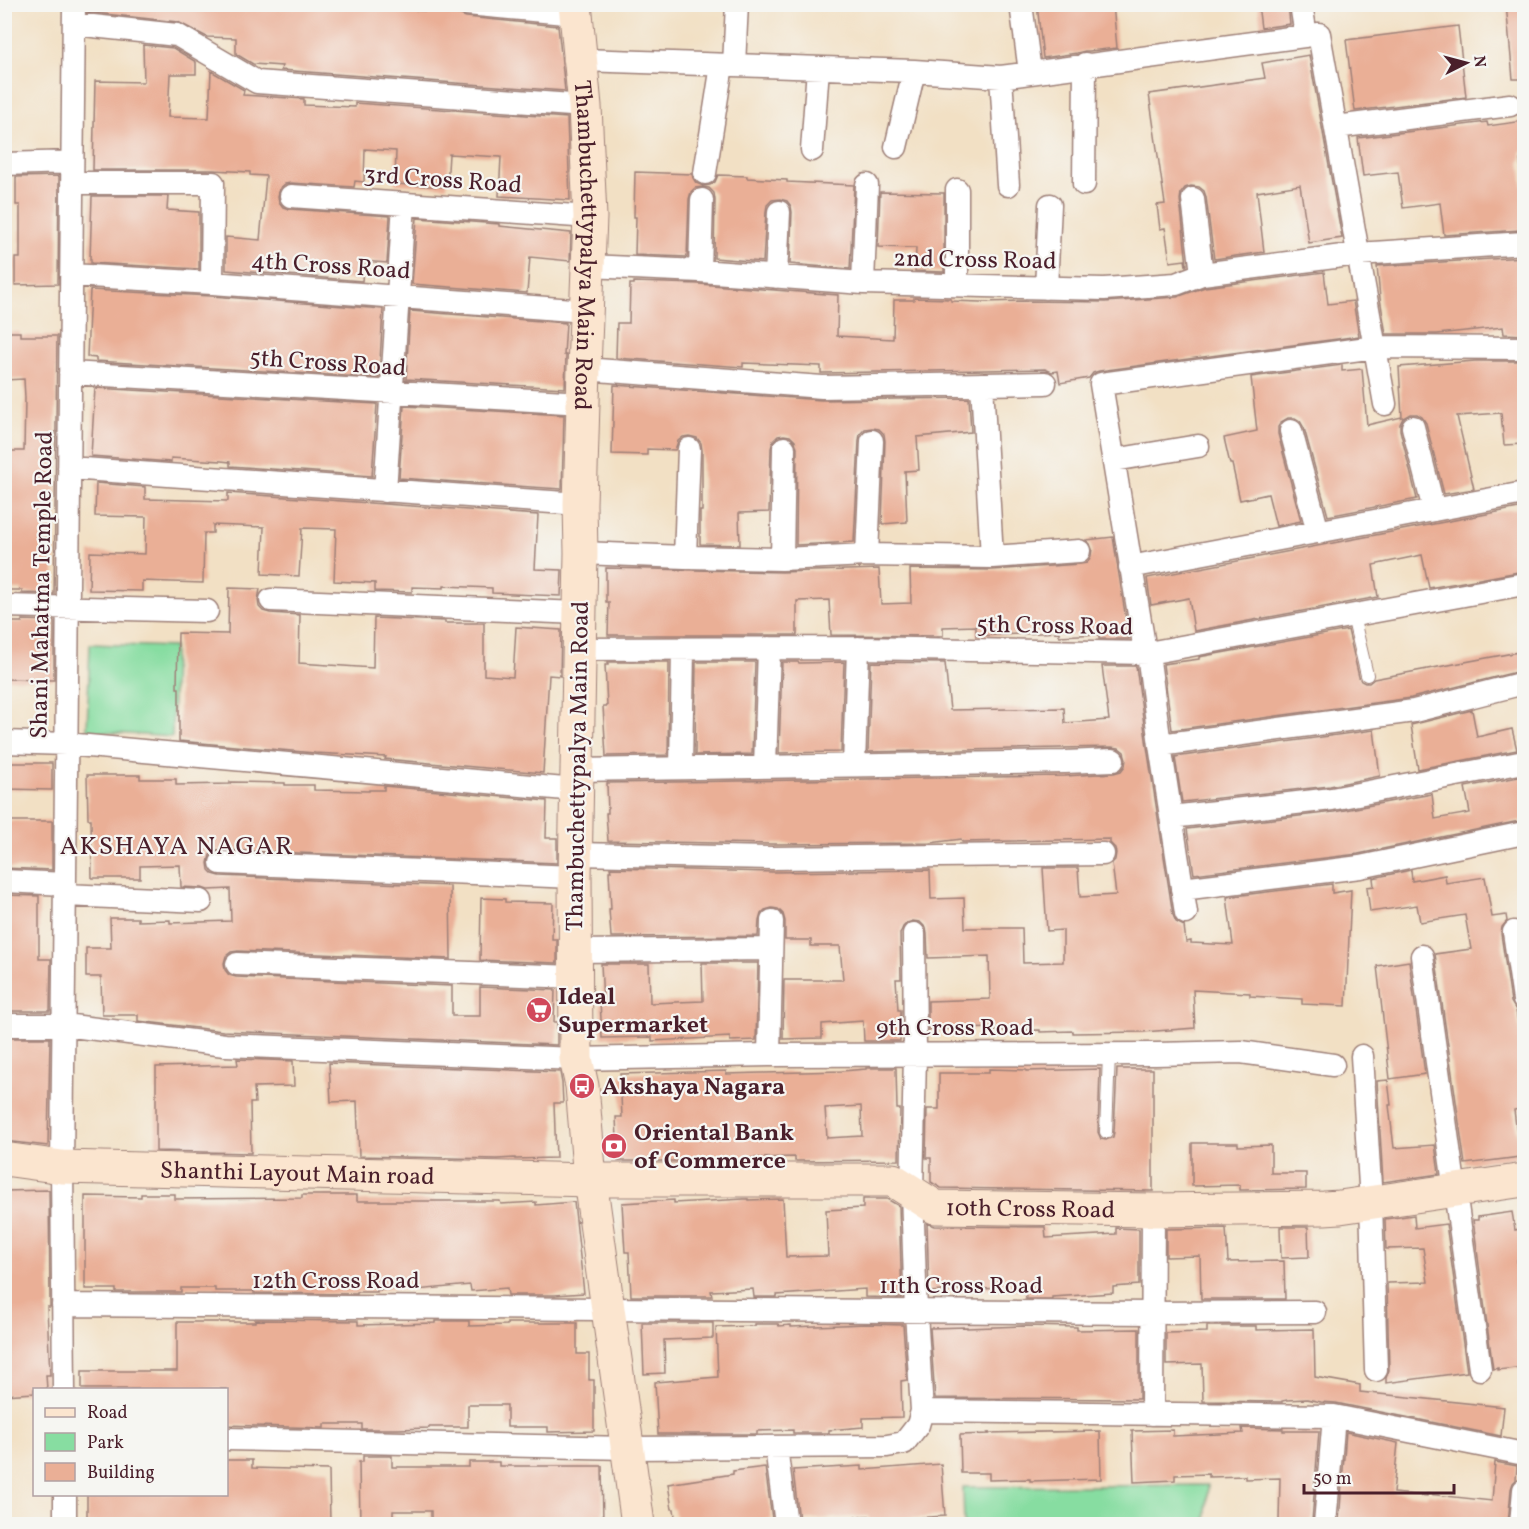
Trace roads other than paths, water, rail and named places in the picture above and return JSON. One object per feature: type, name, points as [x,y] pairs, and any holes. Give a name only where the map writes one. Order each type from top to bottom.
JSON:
[{"type":"street","points":[[467,4],[575,9]]},
{"type":"street","points":[[705,173],[728,65],[737,4]]},
{"type":"street","points":[[1021,4],[1030,72]]},
{"type":"street","points":[[1301,4],[1306,36]]},
{"type":"street","name":"Thambuchettypalya Main Road","points":[[575,9],[585,106],[590,217],[580,504],[575,865],[576,1059],[582,1086],[590,1180],[638,1524]]},
{"type":"street","points":[[74,14],[177,35],[257,82],[585,106]]},
{"type":"street","name":"Shani Mahatma Temple Road","points":[[64,1388],[62,1167],[74,14]]},
{"type":"street","points":[[581,60],[1001,76],[1319,34],[1385,404]]},
{"type":"street","points":[[1084,184],[1085,64]]},
{"type":"street","points":[[812,150],[818,68]]},
{"type":"street","points":[[896,147],[914,71]]},
{"type":"street","points":[[1001,76],[1008,184]]},
{"type":"street","points":[[1336,127],[1510,105]]},
{"type":"street","points":[[4,164],[72,173],[213,183],[213,283]]},
{"type":"street","points":[[863,283],[867,185]]},
{"type":"street","points":[[957,189],[957,285]]},
{"type":"street","name":"3rd Cross Road","points":[[291,195],[590,217]]},
{"type":"street","points":[[1193,199],[1202,274]]},
{"type":"street","points":[[700,271],[702,200]]},
{"type":"street","points":[[385,491],[404,204]]},
{"type":"street","points":[[1046,288],[1050,205]]},
{"type":"street","points":[[776,278],[779,213]]},
{"type":"street","name":"2nd Cross Road","points":[[588,266],[700,271],[863,283],[1104,289],[1176,284],[1202,274],[1358,254],[1524,243]]},
{"type":"street","name":"4th Cross Road","points":[[71,275],[213,283],[586,311]]},
{"type":"street","points":[[1186,913],[1170,817],[1148,653],[1144,645],[1101,384],[1375,347],[1524,348]]},
{"type":"street","points":[[584,369],[822,387],[1045,383]]},
{"type":"street","name":"5th Cross Road","points":[[70,373],[583,404]]},
{"type":"street","points":[[982,384],[993,557]]},
{"type":"street","points":[[1413,426],[1434,510]]},
{"type":"street","points":[[1291,431],[1318,532]]},
{"type":"street","points":[[867,555],[872,441]]},
{"type":"street","points":[[1113,460],[1198,446]]},
{"type":"street","points":[[782,559],[784,448]]},
{"type":"street","points":[[685,557],[689,449]]},
{"type":"street","points":[[69,468],[580,504]]},
{"type":"street","points":[[1131,567],[1524,493]]},
{"type":"street","points":[[581,553],[782,559],[867,555],[993,557],[1079,551]]},
{"type":"street","name":"5th Cross Road","points":[[579,649],[858,648],[1148,653],[1524,584]]},
{"type":"street","points":[[271,600],[579,613]]},
{"type":"street","points":[[4,606],[207,611]]},
{"type":"street","points":[[765,766],[769,648]]},
{"type":"street","points":[[854,765],[858,648]]},
{"type":"street","points":[[681,768],[683,649]]},
{"type":"street","points":[[1160,745],[1414,711],[1524,683]]},
{"type":"street","points":[[4,742],[66,744],[577,780],[681,768],[1113,760]]},
{"type":"street","points":[[1170,817],[1332,799],[1524,762]]},
{"type":"street","points":[[1182,889],[1360,867],[1524,833]]},
{"type":"street","points":[[220,863],[575,865],[773,858],[1103,854]]},
{"type":"street","points":[[4,881],[65,890],[201,901]]},
{"type":"street","points":[[769,1055],[772,921]]},
{"type":"street","points":[[1514,932],[1524,1000]]},
{"type":"street","points":[[228,1439],[627,1448],[887,1446],[904,1443],[918,1425],[922,1411],[912,1192],[915,1055],[914,934]]},
{"type":"street","points":[[237,964],[575,964],[771,949]]},
{"type":"street","points":[[1422,956],[1480,1369]]},
{"type":"street","name":"9th Cross Road","points":[[4,1025],[64,1025],[225,1045],[576,1059],[769,1055],[1241,1052],[1333,1065]]},
{"type":"street","points":[[1362,1056],[1371,1202],[1376,1370]]},
{"type":"street","name":"Shanthi Layout Main road","points":[[4,1159],[62,1167],[590,1180]]},
{"type":"street","name":"10th Cross Road","points":[[590,1180],[893,1180],[935,1207],[1152,1210],[1324,1208],[1524,1180]]},
{"type":"street","points":[[1152,1210],[1152,1414]]},
{"type":"street","name":"12th Cross Road","points":[[63,1305],[608,1309]]},
{"type":"street","name":"11th Cross Road","points":[[608,1309],[1315,1312]]},
{"type":"street","points":[[922,1411],[1334,1416],[1524,1454]]},
{"type":"street","points":[[1325,1524],[1334,1416]]},
{"type":"street","points":[[776,1447],[786,1524]]},
{"type":"street","points":[[1521,1524],[1524,1490]]},
{"type":"street","points":[[65,1496],[65,1524]]},
{"type":"lane","points":[[1353,616],[1367,675]]},
{"type":"lane","points":[[1106,1132],[1109,1054]]},
{"type":"place","name":"Ideal Supermarket","points":[[539,1010]]},
{"type":"place","name":"Akshaya Nagara","points":[[582,1086]]},
{"type":"place","name":"Oriental Bank of Commerce","points":[[614,1146]]},
{"type":"district","name":"AKSHAYA NAGAR","points":[[177,845]]}]
